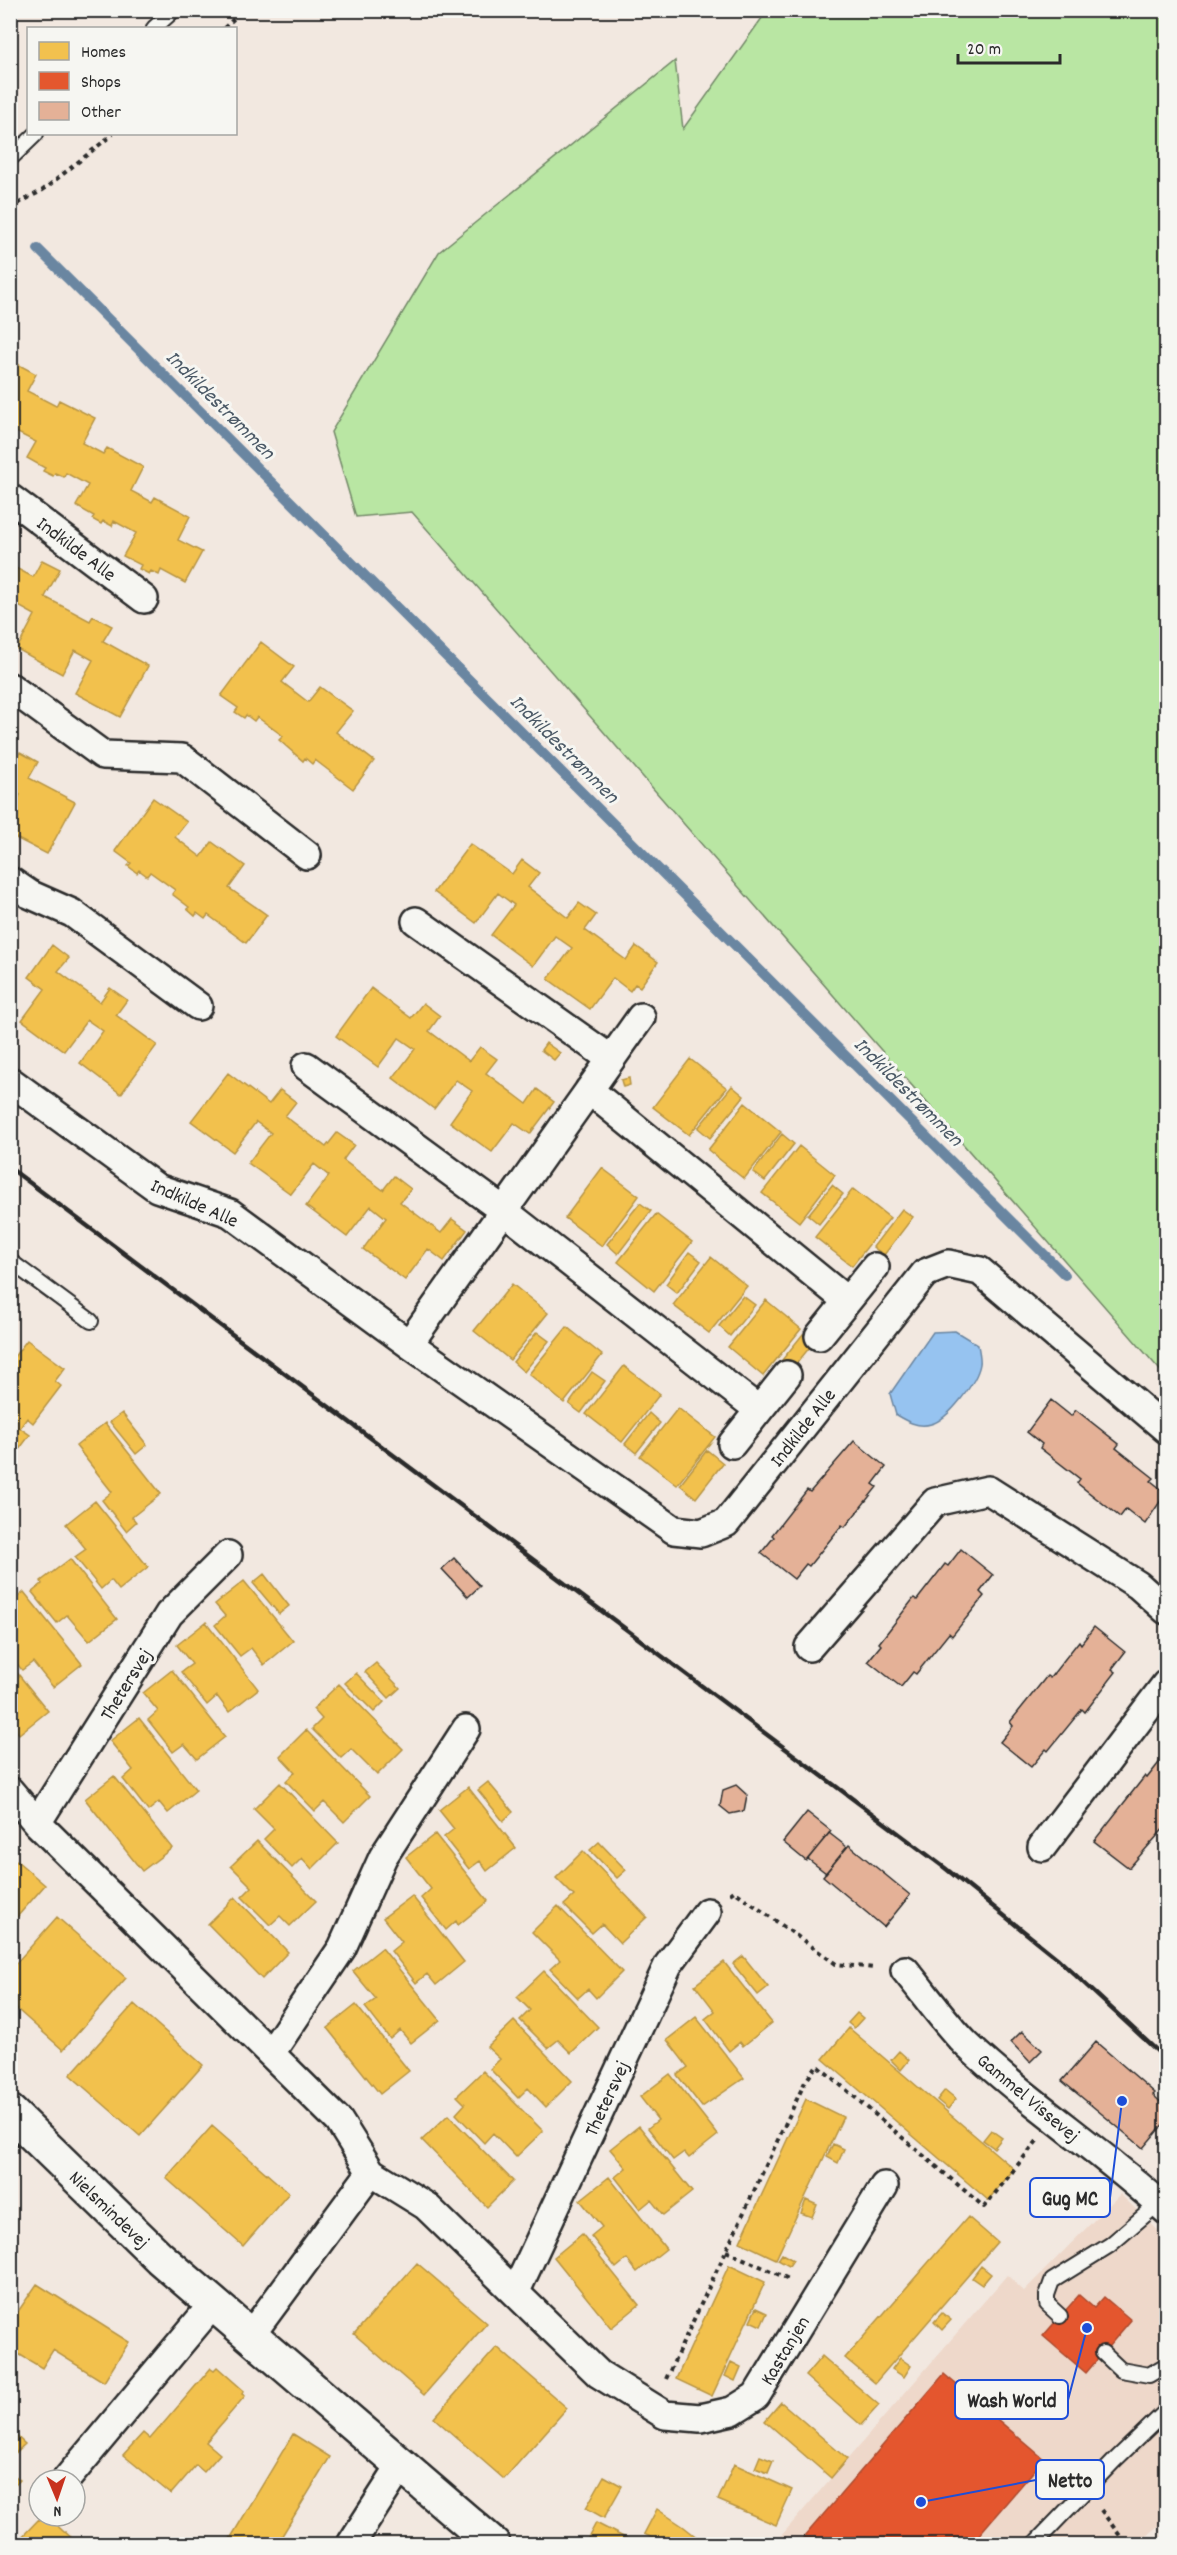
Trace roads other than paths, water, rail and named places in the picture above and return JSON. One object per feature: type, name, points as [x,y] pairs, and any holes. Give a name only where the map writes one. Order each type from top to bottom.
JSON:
[{"type":"street","name":"Indkilde Alle","points":[[10,498],[144,598]]},
{"type":"street","points":[[10,687],[103,755],[182,758],[307,855]]},
{"type":"street","points":[[10,881],[28,894],[72,913],[198,1006]]},
{"type":"street","points":[[416,921],[611,1059]]},
{"type":"street","points":[[410,1344],[641,1017]]},
{"type":"street","points":[[306,1066],[504,1211],[759,1410]]},
{"type":"street","name":"Indkilde Alle","points":[[10,1081],[157,1188],[230,1213],[410,1344],[674,1530],[701,1533],[726,1523],[924,1273],[948,1264],[980,1271],[1167,1429]]},
{"type":"street","points":[[589,1090],[847,1301]]},
{"type":"street","points":[[819,1336],[875,1267]]},
{"type":"street","points":[[732,1444],[787,1375]]},
{"type":"street","points":[[809,1647],[935,1502],[988,1490],[1138,1585],[1167,1610]]},
{"type":"street","name":"Thetersvej","points":[[37,1823],[169,1614],[228,1555]]},
{"type":"street","points":[[1042,1846],[1167,1684]]},
{"type":"street","points":[[272,2052],[342,1948],[383,1857],[466,1729]]},
{"type":"street","points":[[10,1791],[37,1823],[272,2052],[339,2121],[371,2172],[426,2206],[516,2291]]},
{"type":"street","name":"Thetersvej","points":[[516,2291],[668,1965],[707,1912]]},
{"type":"street","name":"Gammel Vissevej","points":[[905,1970],[966,2043],[1054,2120],[1137,2182],[1163,2207]]},
{"type":"street","name":"Nielsmindevej","points":[[10,2112],[160,2258],[492,2544]]},
{"type":"street","points":[[250,2336],[371,2172]]},
{"type":"street","name":"Kastanjen","points":[[516,2291],[599,2374],[665,2415],[700,2418],[732,2411],[756,2396],[884,2186]]},
{"type":"street","points":[[76,2468],[213,2304]]},
{"type":"street","points":[[351,2544],[401,2466]]},
{"type":"lane","points":[[155,27],[174,10]]},
{"type":"lane","points":[[10,159],[35,135]]},
{"type":"lane","points":[[10,1261],[91,1321]]},
{"type":"lane","points":[[1060,2316],[1047,2304],[1047,2295],[1053,2281],[1110,2245],[1163,2207]]},
{"type":"lane","points":[[1103,2353],[1121,2370],[1149,2375],[1167,2365]]},
{"type":"lane","points":[[1034,2544],[1167,2411]]},
{"type":"water","points":[[955,1331],[978,1345],[980,1364],[968,1390],[953,1408],[931,1424],[908,1422],[896,1415],[890,1394],[933,1332]]},
{"type":"waterway","name":"Indkildestrømmen","points":[[38,249],[1065,1275]]},
{"type":"railway","points":[[10,1168],[945,1868],[1057,1958],[1166,2059]]},
{"type":"place","name":"Gug MC","points":[[1122,2101]]},
{"type":"place","name":"Wash World","points":[[1087,2328]]},
{"type":"place","name":"Netto","points":[[921,2502]]}]
